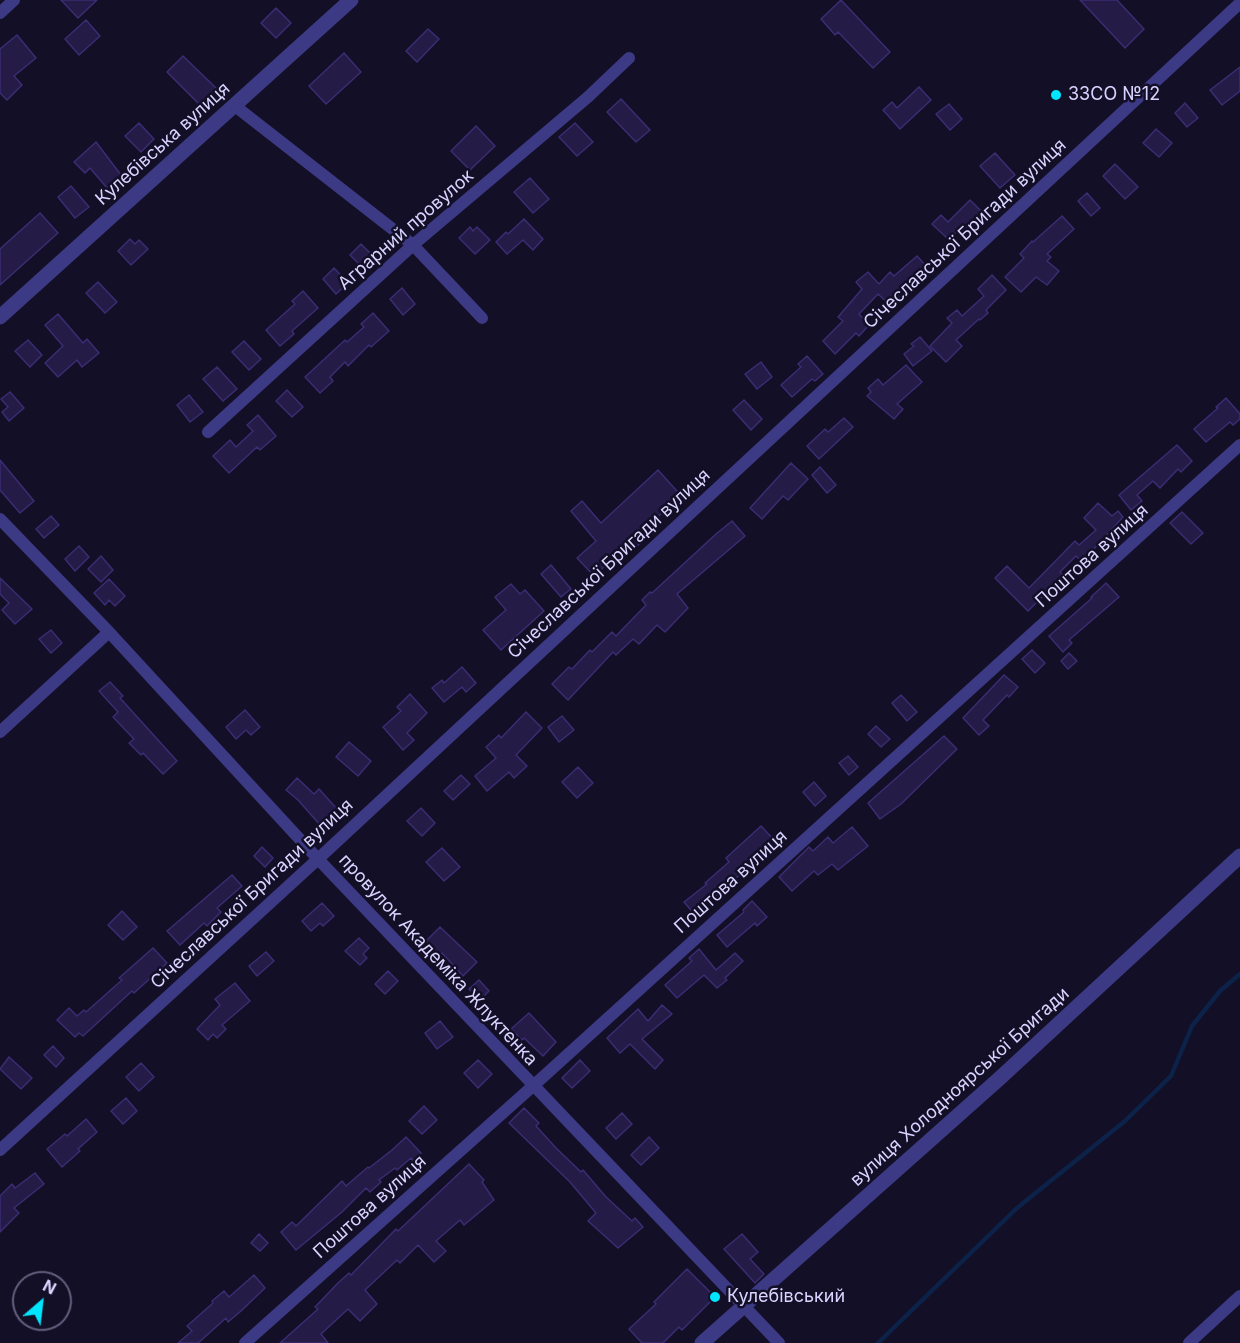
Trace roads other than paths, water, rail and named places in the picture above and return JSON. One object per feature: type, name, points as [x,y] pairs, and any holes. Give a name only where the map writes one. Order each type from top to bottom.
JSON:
[{"type":"street","points":[[0,13],[14,0]]},
{"type":"street","name":"Кулебівська вулиця","points":[[0,316],[351,0]]},
{"type":"street","name":"Січеславської Бригади вулиця","points":[[0,1150],[318,859],[1240,3]]},
{"type":"street","name":"Аграрний провулок","points":[[208,432],[413,244],[588,97],[629,58]]},
{"type":"street","points":[[235,106],[413,244],[482,318]]},
{"type":"street","name":"Поштова вулиця","points":[[245,1343],[1240,446]]},
{"type":"street","name":"провулок Академіка Жлуктенка","points":[[0,519],[109,632],[318,859],[779,1343]]},
{"type":"street","points":[[0,732],[109,632]]},
{"type":"street","name":"вулиця Холодноярської Бригади","points":[[702,1343],[1000,1078],[1240,856]]},
{"type":"street","points":[[1189,1343],[1240,1296]]},
{"type":"waterway","points":[[878,1343],[1017,1208],[1125,1121],[1171,1076],[1192,1026],[1220,991],[1240,974]]},
{"type":"place","name":"ЗЗСО №12","points":[[1056,95]]},
{"type":"place","name":"Кулебівський","points":[[715,1297]]}]
